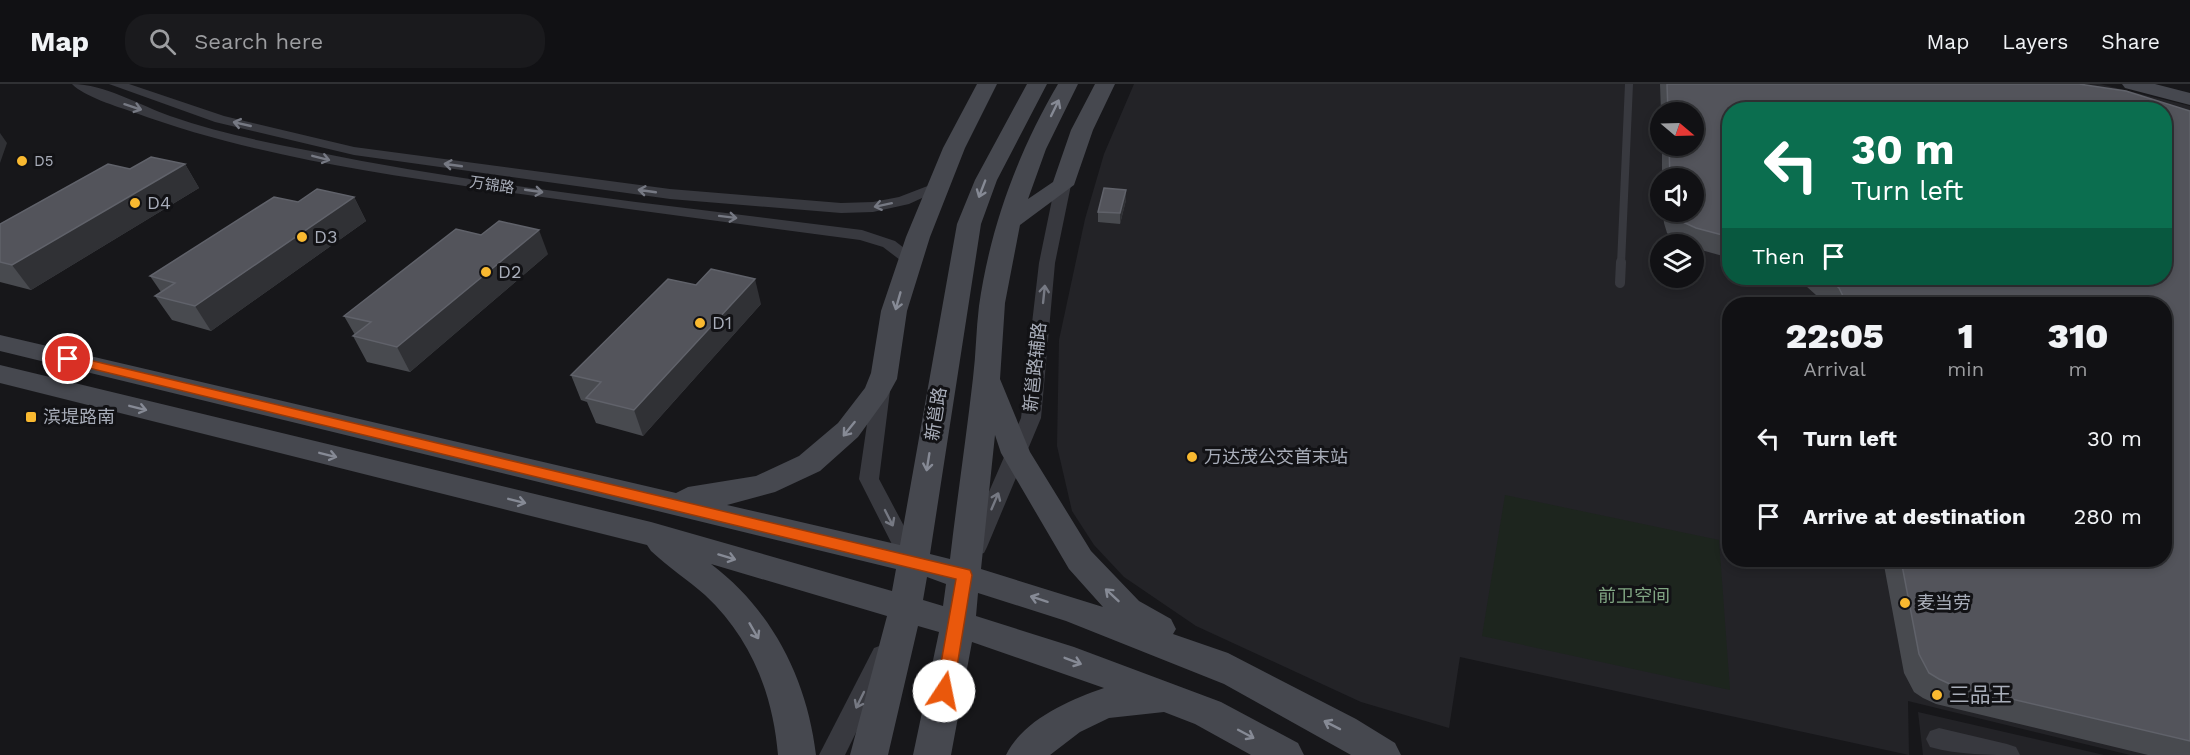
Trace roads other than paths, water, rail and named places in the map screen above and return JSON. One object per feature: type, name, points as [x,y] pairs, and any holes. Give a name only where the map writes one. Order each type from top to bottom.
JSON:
[{"type":"main road","points":[[659,500],[724,496],[796,471],[837,445],[882,381],[890,330],[910,259],[963,125],[987,84]]},
{"type":"main road","name":"新邕路","points":[[869,755],[905,610],[911,560],[969,224],[986,180],[1037,84]]},
{"type":"main road","points":[[932,755],[958,624],[987,376],[986,342],[996,282],[1011,221],[1027,171],[1055,104],[1068,84]]},
{"type":"main road","points":[[1011,221],[1063,184],[1082,130],[1105,84]]},
{"type":"main road","points":[[2132,84],[2190,99]]},
{"type":"main road","points":[[2170,84],[2190,88]]},
{"type":"main road","points":[[938,187],[973,162],[1018,118]]},
{"type":"main road","points":[[1041,141],[1043,158],[1063,184]]},
{"type":"main road","points":[[0,343],[911,560],[1076,611],[1231,672]]},
{"type":"main road","points":[[0,374],[651,534],[958,624],[1062,657],[1208,713],[1285,755]]},
{"type":"main road","points":[[987,376],[1016,453],[1080,560],[1101,585],[1127,610],[1231,672],[1343,730],[1382,755]]},
{"type":"main road","points":[[651,534],[717,587],[749,622],[768,654],[785,697],[796,733],[797,755]]},
{"type":"main road","points":[[1026,755],[1055,729],[1075,717],[1117,700],[1149,697],[1208,713]]},
{"type":"street","name":"万锦路","points":[[79,84],[107,98],[201,129],[338,162],[562,196],[862,235],[889,244],[910,259]]},
{"type":"street","name":"万锦路","points":[[116,84],[220,119],[354,151],[670,194],[841,208],[873,207],[903,201],[938,187]]},
{"type":"street","name":"新邕路辅路","points":[[964,575],[1031,418],[1047,263],[1063,184]]},
{"type":"street","points":[[882,381],[869,479],[911,560]]},
{"type":"street","points":[[832,755],[905,610]]},
{"type":"street","points":[[1940,739],[2007,755]]},
{"type":"lane","points":[[1620,284],[1629,84]]},
{"type":"place","name":"D5","points":[[22,161]]},
{"type":"place","name":"D4","points":[[135,203]]},
{"type":"place","name":"D3","points":[[302,237]]},
{"type":"place","name":"D2","points":[[486,272]]},
{"type":"place","name":"D1","points":[[700,323]]},
{"type":"place","name":"滨堤路南","points":[[31,417]]},
{"type":"place","name":"万达茂公交首末站","points":[[1192,457]]},
{"type":"place","name":"麦当劳","points":[[1905,603]]},
{"type":"place","name":"三品王","points":[[1937,695]]},
{"type":"park label","name":"前卫空间","points":[[1634,596]]}]
